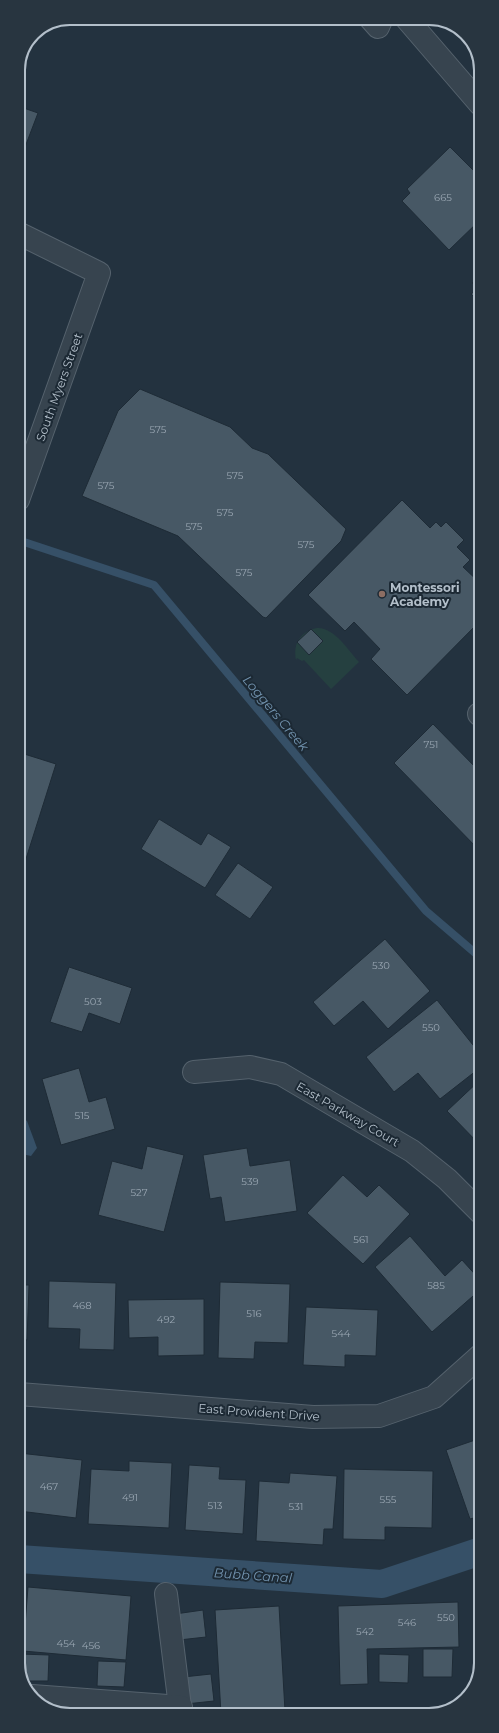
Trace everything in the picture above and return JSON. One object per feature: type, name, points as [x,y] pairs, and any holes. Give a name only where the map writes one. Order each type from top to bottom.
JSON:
[{"type":"street","points":[[412,25],[474,97]]},
{"type":"street","name":"South Myers Street","points":[[25,236],[99,273],[25,480]]},
{"type":"street","name":"East Parkway Court","points":[[194,1072],[250,1067],[281,1074],[412,1151],[447,1179],[474,1206]]},
{"type":"street","name":"East Provident Drive","points":[[25,1394],[313,1417],[379,1416],[434,1397],[474,1361]]},
{"type":"street","points":[[166,1594],[181,1708]]},
{"type":"street","points":[[40,1697],[151,1708]]},
{"type":"green space","points":[[317,628],[329,631],[335,635],[359,662],[331,689],[304,660],[302,661],[297,658],[296,660],[295,654],[299,639],[306,632]]},
{"type":"water","points":[[25,1119],[27,1121],[37,1148],[31,1156],[25,1155]]},
{"type":"building","points":[[25,108],[38,113],[25,147]]},
{"type":"building","points":[[450,147],[474,171],[474,226],[449,250],[402,201],[410,193],[407,189]]},
{"type":"building","points":[[140,389],[230,427],[252,448],[268,454],[346,529],[341,541],[266,618],[263,617],[178,536],[82,496],[118,411]]},
{"type":"building","points":[[402,500],[430,528],[436,522],[441,527],[446,522],[464,540],[457,547],[470,560],[463,567],[474,577],[474,627],[407,695],[371,659],[380,649],[354,622],[345,631],[308,595]]},
{"type":"building","points":[[311,629],[323,641],[309,655],[297,642]]},
{"type":"building","points":[[433,724],[474,766],[474,845],[394,763]]},
{"type":"building","points":[[25,754],[56,764],[25,862]]},
{"type":"building","points":[[159,819],[201,845],[208,833],[231,847],[205,888],[141,849]]},
{"type":"building","points":[[238,863],[273,887],[250,919],[215,895]]},
{"type":"building","points":[[385,939],[430,991],[388,1029],[363,1001],[334,1026],[313,1002]]},
{"type":"building","points":[[69,967],[132,988],[120,1024],[89,1013],[82,1032],[50,1022]]},
{"type":"building","points":[[437,1000],[474,1046],[474,1072],[440,1099],[418,1073],[394,1092],[366,1057]]},
{"type":"building","points":[[79,1068],[89,1102],[106,1097],[115,1129],[61,1145],[42,1079]]},
{"type":"building","points":[[474,1086],[474,1139],[447,1111]]},
{"type":"building","points":[[147,1146],[184,1155],[164,1232],[98,1215],[112,1161],[142,1169]]},
{"type":"building","points":[[247,1148],[250,1166],[290,1160],[297,1211],[225,1222],[221,1197],[210,1199],[203,1155]]},
{"type":"building","points":[[343,1175],[367,1197],[379,1185],[410,1214],[363,1264],[307,1213]]},
{"type":"building","points":[[410,1236],[445,1276],[462,1260],[474,1273],[474,1295],[432,1332],[375,1267]]},
{"type":"building","points":[[49,1281],[116,1283],[114,1350],[79,1349],[80,1329],[48,1328]]},
{"type":"building","points":[[220,1282],[290,1284],[288,1343],[255,1342],[254,1359],[218,1358]]},
{"type":"building","points":[[25,1285],[29,1285],[27,1340],[25,1340]]},
{"type":"building","points":[[204,1299],[204,1355],[158,1356],[158,1337],[129,1338],[128,1300]]},
{"type":"building","points":[[306,1307],[378,1310],[376,1356],[345,1355],[345,1367],[303,1365]]},
{"type":"building","points":[[474,1440],[474,1518],[470,1519],[446,1450]]},
{"type":"building","points":[[25,1454],[82,1460],[76,1518],[25,1512]]},
{"type":"building","points":[[129,1461],[172,1463],[169,1528],[88,1524],[91,1469],[129,1471]]},
{"type":"building","points":[[189,1465],[220,1467],[219,1479],[246,1480],[243,1534],[185,1530]]},
{"type":"building","points":[[344,1469],[433,1471],[432,1528],[385,1527],[385,1540],[343,1539]]},
{"type":"building","points":[[290,1473],[337,1476],[333,1529],[324,1529],[323,1545],[256,1541],[259,1481],[289,1483]]},
{"type":"building","points":[[28,1587],[131,1596],[126,1660],[25,1651],[25,1625]]},
{"type":"building","points":[[458,1602],[459,1647],[367,1649],[368,1684],[340,1685],[338,1606]]},
{"type":"building","points":[[279,1606],[285,1708],[221,1708],[215,1610]]},
{"type":"building","points":[[203,1610],[206,1637],[179,1640],[175,1614]]},
{"type":"building","points":[[423,1649],[453,1649],[452,1677],[423,1677]]},
{"type":"building","points":[[25,1654],[49,1655],[48,1681],[28,1681],[26,1672]]},
{"type":"building","points":[[379,1654],[409,1655],[408,1683],[379,1682]]},
{"type":"building","points":[[98,1661],[126,1662],[124,1687],[97,1686]]},
{"type":"building","points":[[211,1674],[214,1701],[186,1704],[183,1677]]},
{"type":"waterway","name":"Loggers Creek","points":[[25,542],[154,585],[426,911],[474,952]]},
{"type":"waterway","name":"Bubb Canal","points":[[25,1559],[382,1584],[474,1553]]},
{"type":"place","name":"Montessori Academy","points":[[382,594]]}]
